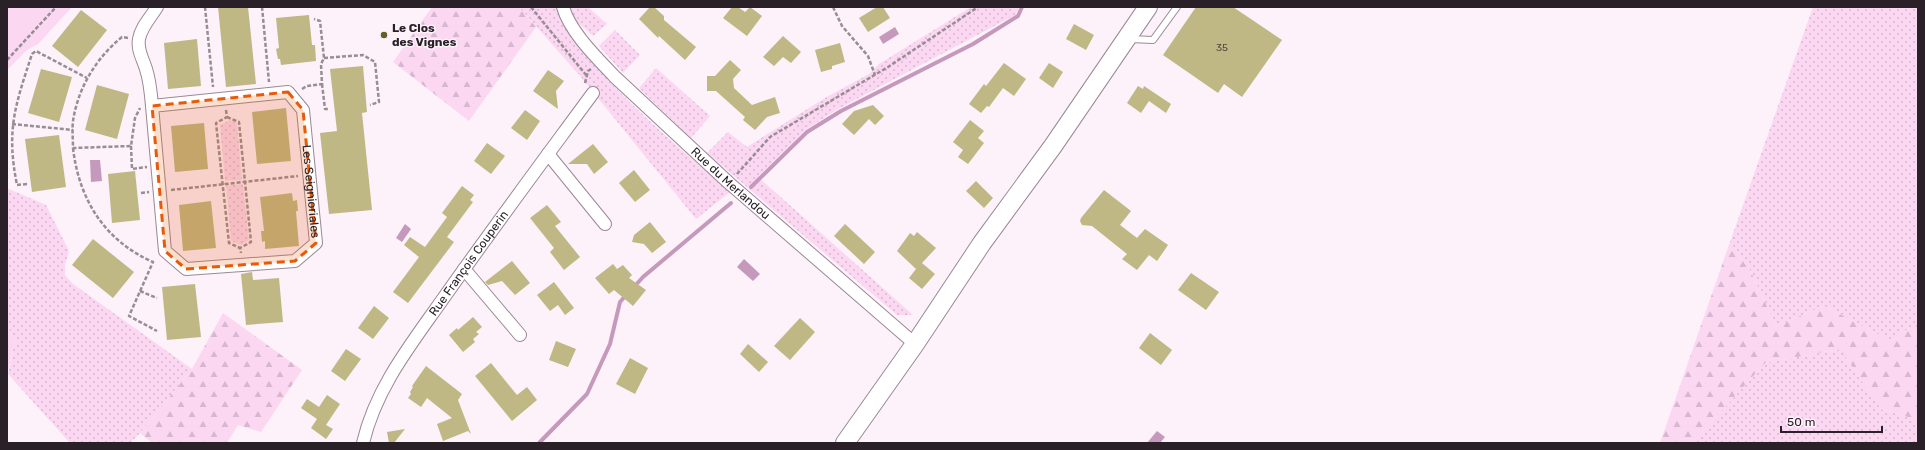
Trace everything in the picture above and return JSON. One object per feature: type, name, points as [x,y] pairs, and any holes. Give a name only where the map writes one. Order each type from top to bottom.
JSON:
[{"type":"main road","points":[[845,443],[915,344],[982,243],[1053,146],[1148,7]]},
{"type":"street","points":[[138,40],[142,28],[157,7]]},
{"type":"street","name":"Rue du Merlandou","points":[[563,7],[567,19],[600,61],[729,183],[915,344]]},
{"type":"street","name":"Les Seignioriales","points":[[138,40],[140,52],[147,70],[165,251],[186,269],[295,261],[316,243],[303,110],[292,96]]},
{"type":"street","points":[[151,103],[220,99],[288,92],[292,96]]},
{"type":"street","name":"Rue François Couperin","points":[[363,443],[368,423],[390,375],[464,269],[593,93]]},
{"type":"street","points":[[548,154],[605,224]]},
{"type":"street","points":[[464,269],[520,335]]},
{"type":"lane","points":[[1126,38],[1153,40],[1177,7]]},
{"type":"path","points":[[7,60],[56,7]]},
{"type":"path","points":[[205,7],[220,99],[227,117],[239,122],[251,242],[240,248]]},
{"type":"path","points":[[262,7],[270,94]]},
{"type":"path","points":[[531,7],[587,75]]},
{"type":"path","points":[[833,7],[842,26],[868,56],[875,75]]},
{"type":"path","points":[[729,183],[770,137],[875,75],[978,7]]},
{"type":"path","points":[[314,19],[320,21],[324,58],[321,64],[322,84],[325,109],[329,109]]},
{"type":"path","points":[[138,40],[122,37],[96,63],[80,92],[73,122],[73,148],[75,170],[84,194],[99,220],[118,241],[136,254],[153,262],[129,316],[156,331]]},
{"type":"path","points":[[27,184],[17,185],[12,161],[12,124],[16,104],[32,54],[36,51],[88,78]]},
{"type":"path","points":[[324,58],[363,55],[375,62],[379,102],[370,105]]},
{"type":"path","points":[[292,96],[307,86],[322,84]]},
{"type":"path","points":[[151,103],[144,100],[134,118],[131,146],[132,169],[157,167]]},
{"type":"path","points":[[227,117],[216,123],[222,184],[229,243],[240,248]]},
{"type":"path","points":[[12,124],[73,130]]},
{"type":"path","points":[[73,148],[131,146]]},
{"type":"path","points":[[141,193],[309,175]]},
{"type":"path","points":[[240,248],[241,265]]},
{"type":"path","points":[[140,291],[157,298]]},
{"type":"highlighted area","points":[[288,92],[303,110],[316,243],[295,261],[186,269],[165,251],[152,106]]},
{"type":"green space","points":[[7,7],[72,7],[38,44],[27,50],[7,70]]},
{"type":"green space","points":[[432,7],[519,7],[536,27],[469,121],[393,62]]},
{"type":"green space","points":[[519,7],[556,7],[565,26],[601,72],[654,126],[730,192],[696,219],[581,77]]},
{"type":"green space","points":[[570,7],[588,7],[607,24],[593,36],[575,20]]},
{"type":"green space","points":[[971,7],[1019,7],[1015,15],[838,109],[805,130],[758,177],[913,315],[897,315],[707,153],[728,132],[747,147],[825,98],[869,74],[879,64]]},
{"type":"green space","points":[[1813,7],[1918,7],[1918,322],[1891,341],[1824,306],[1776,326],[1751,272],[1730,242]]},
{"type":"green space","points":[[615,30],[640,55],[623,73],[599,46]]},
{"type":"green space","points":[[656,68],[710,116],[691,138],[639,88]]},
{"type":"green space","points":[[230,120],[237,123],[242,180],[225,181],[220,125]]},
{"type":"green space","points":[[243,184],[249,240],[241,245],[231,241],[226,185]]},
{"type":"green space","points":[[9,189],[46,205],[69,251],[65,265],[65,275],[73,284],[192,369],[140,433],[130,443],[70,443],[8,374],[15,341],[7,325],[7,190]]},
{"type":"green space","points":[[1730,242],[1751,272],[1776,326],[1824,306],[1891,341],[1918,322],[1918,420],[1881,409],[1840,349],[1765,363],[1696,439],[1695,443],[1660,443]]},
{"type":"green space","points":[[223,313],[302,370],[261,432],[238,425],[227,443],[152,443],[140,433],[192,369]]},
{"type":"green space","points":[[7,325],[15,341],[7,374]]},
{"type":"green space","points":[[1840,349],[1881,409],[1918,420],[1918,443],[1695,443],[1696,439],[1765,363]]},
{"type":"shaded area","points":[[895,27],[899,34],[883,44],[879,37]]},
{"type":"shaded area","points":[[90,160],[100,160],[102,181],[91,182]]},
{"type":"shaded area","points":[[405,224],[411,229],[402,242],[396,238]]},
{"type":"shaded area","points":[[744,259],[760,274],[753,281],[737,267]]},
{"type":"shaded area","points":[[1157,431],[1165,437],[1160,443],[1147,443]]},
{"type":"building","points":[[218,7],[248,7],[256,84],[226,87]]},
{"type":"building","points":[[650,7],[654,7],[664,16],[664,20],[696,47],[685,60],[659,36],[658,38],[639,19]]},
{"type":"building","points":[[732,7],[738,7],[745,12],[750,7],[762,16],[747,36],[723,18]]},
{"type":"building","points":[[877,7],[883,7],[890,18],[868,32],[859,18]]},
{"type":"building","points":[[1196,7],[1233,7],[1282,40],[1242,97],[1224,84],[1218,93],[1163,55]]},
{"type":"building","points":[[81,10],[107,30],[78,67],[52,46]]},
{"type":"building","points":[[309,15],[312,45],[315,45],[316,61],[281,65],[276,49],[279,48],[276,18]]},
{"type":"building","points":[[1074,24],[1094,35],[1086,50],[1066,39]]},
{"type":"building","points":[[783,36],[801,52],[791,63],[783,57],[774,66],[763,57]]},
{"type":"building","points":[[197,39],[201,86],[168,89],[164,43]]},
{"type":"building","points":[[840,43],[845,62],[832,66],[832,69],[821,72],[815,50]]},
{"type":"building","points":[[730,60],[741,70],[733,79],[734,88],[752,105],[775,97],[780,113],[767,117],[755,130],[743,120],[745,117],[716,91],[707,91],[707,76],[715,76]]},
{"type":"building","points":[[1004,63],[1026,79],[1014,96],[1003,88],[989,107],[987,106],[981,113],[969,104],[984,84],[986,86]]},
{"type":"building","points":[[1049,63],[1063,72],[1053,88],[1039,78]]},
{"type":"building","points":[[363,66],[367,112],[362,113],[372,210],[329,214],[320,133],[337,131],[330,69]]},
{"type":"building","points":[[41,69],[72,77],[59,122],[28,113]]},
{"type":"building","points":[[548,70],[564,81],[556,91],[558,109],[533,91]]},
{"type":"building","points":[[97,85],[129,94],[117,139],[85,130]]},
{"type":"building","points":[[1138,86],[1143,89],[1144,86],[1171,104],[1166,113],[1149,101],[1141,113],[1127,103]]},
{"type":"building","points":[[873,105],[884,116],[875,125],[869,119],[854,135],[842,124],[854,111]]},
{"type":"building","points":[[286,108],[291,161],[257,164],[252,112]]},
{"type":"building","points":[[525,110],[540,121],[527,140],[511,128]]},
{"type":"building","points":[[970,120],[984,131],[978,138],[984,143],[968,164],[958,157],[963,150],[953,142]]},
{"type":"building","points":[[204,123],[208,169],[175,172],[171,126]]},
{"type":"building","points":[[59,135],[66,187],[32,192],[25,139]]},
{"type":"building","points":[[487,143],[505,156],[491,174],[474,161]]},
{"type":"building","points":[[593,144],[608,162],[594,174],[587,164],[568,164]]},
{"type":"building","points":[[634,170],[650,190],[635,202],[619,183]]},
{"type":"building","points":[[135,171],[140,220],[112,223],[108,174]]},
{"type":"building","points":[[976,181],[993,198],[984,208],[966,191]]},
{"type":"building","points":[[462,186],[474,195],[470,200],[473,202],[447,237],[454,242],[408,303],[393,292],[419,257],[404,245],[410,237],[425,247],[447,217],[442,213]]},
{"type":"building","points":[[1104,190],[1131,211],[1120,225],[1137,238],[1145,229],[1168,245],[1157,261],[1149,255],[1137,270],[1122,259],[1127,254],[1092,226],[1082,225],[1080,221],[1081,218]]},
{"type":"building","points":[[292,193],[293,201],[297,200],[298,211],[296,211],[299,246],[265,249],[265,241],[262,242],[261,231],[264,231],[260,197]]},
{"type":"building","points":[[211,201],[216,248],[183,251],[179,205]]},
{"type":"building","points":[[547,205],[561,222],[555,226],[580,257],[564,270],[550,252],[554,248],[530,218]]},
{"type":"building","points":[[650,222],[666,242],[652,253],[644,244],[632,242],[634,235]]},
{"type":"building","points":[[845,224],[875,252],[864,264],[834,236]]},
{"type":"building","points":[[917,232],[936,248],[922,263],[935,274],[922,289],[909,278],[916,269],[897,251],[910,233],[914,236]]},
{"type":"building","points":[[93,239],[134,272],[113,298],[72,265]]},
{"type":"building","points":[[512,261],[530,283],[515,295],[502,281],[488,285],[485,282]]},
{"type":"building","points":[[613,264],[617,269],[623,265],[632,275],[629,278],[646,290],[633,306],[614,290],[609,294],[595,278]]},
{"type":"building","points":[[252,272],[253,280],[279,278],[283,322],[246,325],[241,274]]},
{"type":"building","points":[[1191,273],[1219,292],[1206,310],[1178,290]]},
{"type":"building","points":[[554,282],[574,308],[565,315],[558,305],[550,311],[537,295]]},
{"type":"building","points":[[195,284],[201,337],[167,340],[162,287]]},
{"type":"building","points":[[374,306],[389,318],[373,339],[358,328]]},
{"type":"building","points":[[473,317],[482,327],[476,332],[479,334],[473,339],[475,342],[463,352],[449,335],[457,328],[458,330]]},
{"type":"building","points":[[800,318],[815,332],[790,360],[774,346]]},
{"type":"building","points":[[1150,333],[1172,350],[1161,365],[1139,348]]},
{"type":"building","points":[[556,341],[576,349],[568,367],[549,360]]},
{"type":"building","points":[[748,344],[768,362],[759,372],[740,354]]},
{"type":"building","points":[[346,349],[361,359],[345,381],[331,371]]},
{"type":"building","points":[[630,358],[648,368],[635,394],[616,384]]},
{"type":"building","points":[[491,363],[517,395],[527,387],[537,400],[512,421],[475,376]]},
{"type":"building","points":[[426,366],[462,394],[458,400],[471,434],[468,431],[443,441],[437,424],[452,418],[427,398],[421,407],[408,398],[411,394],[410,392],[413,387],[412,386]]},
{"type":"building","points":[[327,395],[340,404],[326,425],[333,429],[326,439],[311,428],[317,419],[301,408],[307,399],[319,407]]},
{"type":"building","points":[[405,429],[394,443],[389,443],[387,432]]},
{"type":"waterway","points":[[751,187],[807,132],[841,111],[973,44],[1018,16],[1022,7]]},
{"type":"waterway","points":[[633,288],[643,277],[731,203]]},
{"type":"waterway","points":[[539,443],[587,394],[610,344],[620,302],[627,294]]},
{"type":"place","name":"Le Clos des Vignes","points":[[384,35]]}]
